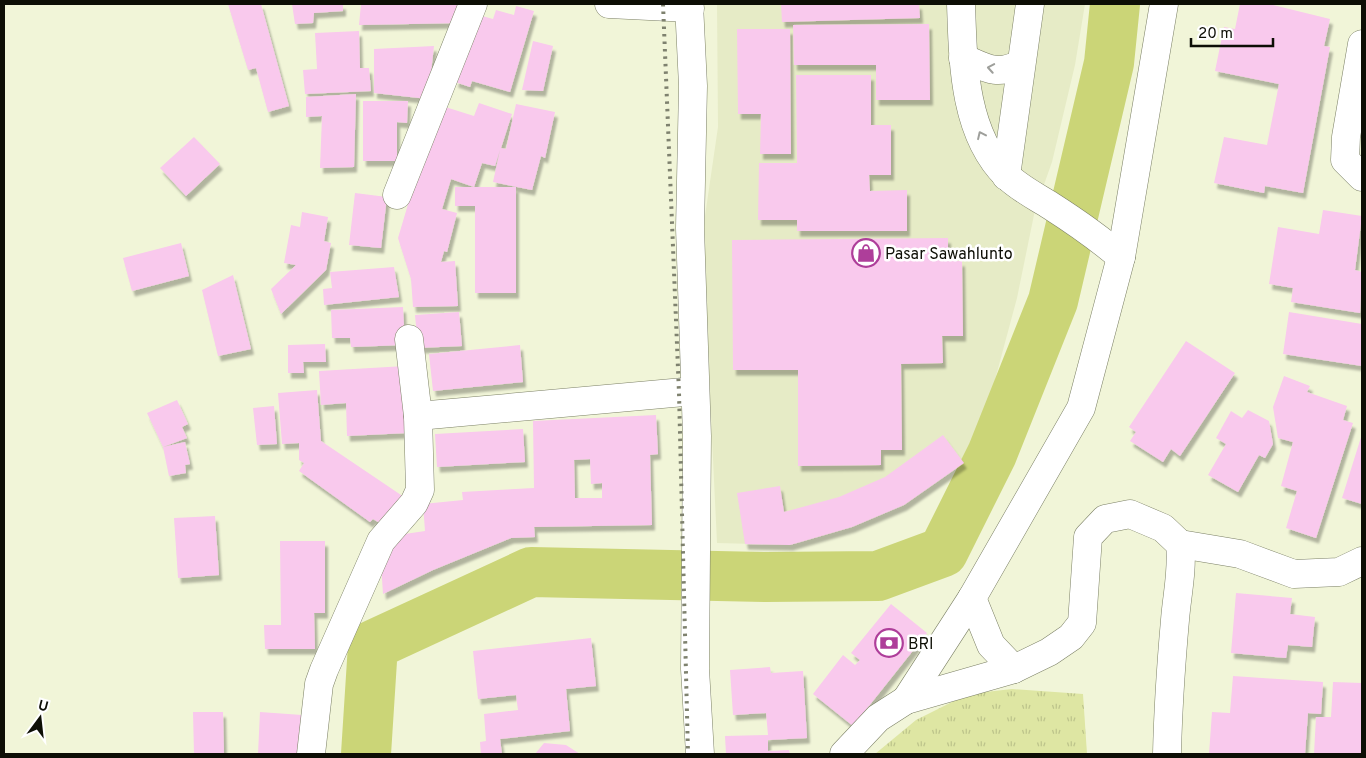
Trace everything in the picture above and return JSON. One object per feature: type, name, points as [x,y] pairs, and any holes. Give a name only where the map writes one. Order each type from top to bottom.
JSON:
[{"type":"street","points":[[398,195],[473,4]]},
{"type":"street","points":[[610,4],[689,6],[693,86],[690,228],[698,436],[695,543],[696,669],[700,754]]},
{"type":"street","points":[[961,4],[963,58],[974,122],[988,150],[1013,181],[1090,231],[1122,257]]},
{"type":"street","points":[[1013,181],[1020,64],[1030,4]]},
{"type":"street","points":[[906,700],[972,598],[1081,408],[1122,257],[1164,4]]},
{"type":"street","points":[[1362,44],[1346,137],[1345,160],[1362,177]]},
{"type":"street","points":[[963,58],[984,68],[1006,71],[1020,64]]},
{"type":"street","points":[[310,754],[319,684],[324,670],[381,542],[414,502],[420,490],[418,416],[408,339]]},
{"type":"street","points":[[418,416],[695,391]]},
{"type":"street","points":[[844,754],[878,718],[906,700],[1014,669],[1049,652],[1071,638],[1082,623],[1088,537],[1106,519],[1130,514],[1163,528],[1180,544],[1240,554],[1294,574],[1339,572],[1362,561]]},
{"type":"street","points":[[1167,754],[1168,698],[1176,604],[1182,568],[1180,544]]},
{"type":"street","points":[[972,598],[991,645],[1014,669]]},
{"type":"shaded area","name":"Pasar Sawahlunto","points":[[717,4],[1085,4],[1075,65],[1052,162],[1035,210],[1017,298],[978,443],[964,463],[904,505],[852,527],[790,545],[717,543],[705,290],[705,216],[718,127]]},
{"type":"green space","points":[[1012,689],[1083,694],[1087,754],[875,754],[916,720],[968,694]]},
{"type":"building","points":[[228,4],[261,4],[289,106],[268,112],[256,68],[248,70]]},
{"type":"building","points":[[292,4],[343,4],[343,11],[314,13],[313,23],[295,24]]},
{"type":"building","points":[[361,4],[464,4],[462,23],[359,25]]},
{"type":"building","points":[[781,4],[919,4],[920,18],[782,22]]},
{"type":"building","points":[[1240,4],[1269,4],[1330,19],[1324,46],[1330,47],[1303,193],[1265,186],[1264,193],[1214,183],[1224,137],[1267,145],[1279,84],[1215,71],[1224,27],[1235,29]]},
{"type":"building","points":[[516,6],[534,11],[510,92],[472,81],[470,87],[455,82],[475,14],[493,19],[496,10],[514,15]]},
{"type":"building","points":[[929,24],[930,100],[876,100],[876,65],[794,65],[793,25]]},
{"type":"building","points":[[737,29],[790,29],[791,154],[760,154],[761,114],[738,114]]},
{"type":"building","points":[[359,31],[360,68],[369,68],[371,91],[305,94],[303,70],[317,69],[315,33]]},
{"type":"building","points":[[533,41],[553,46],[543,91],[522,90]]},
{"type":"building","points":[[434,46],[428,99],[374,93],[374,49]]},
{"type":"building","points":[[796,75],[871,75],[871,125],[891,125],[891,175],[869,175],[870,191],[907,190],[907,231],[797,231],[797,220],[758,220],[759,163],[797,163]]},
{"type":"building","points":[[356,94],[354,167],[320,168],[322,116],[306,117],[306,97]]},
{"type":"building","points":[[363,101],[408,101],[407,123],[397,122],[397,161],[363,161]]},
{"type":"building","points":[[479,103],[512,114],[501,148],[506,149],[516,104],[555,112],[545,158],[541,156],[532,190],[493,182],[500,150],[495,166],[482,163],[474,187],[451,179],[442,209],[457,213],[447,252],[444,251],[441,262],[455,261],[458,306],[413,307],[411,279],[398,238],[409,201],[404,199],[439,105],[474,116]]},
{"type":"building","points":[[194,137],[220,164],[186,196],[160,168]]},
{"type":"building","points":[[455,187],[516,187],[516,293],[475,293],[475,206],[455,206]]},
{"type":"building","points":[[355,193],[387,197],[381,248],[349,245]]},
{"type":"building","points":[[1323,210],[1362,216],[1355,270],[1362,272],[1360,313],[1291,302],[1293,288],[1269,284],[1278,227],[1319,234]]},
{"type":"building","points":[[302,212],[328,217],[324,241],[331,243],[326,270],[281,314],[271,289],[296,265],[284,263],[291,225],[300,227]]},
{"type":"building","points":[[948,238],[948,261],[962,261],[963,336],[942,336],[943,363],[901,364],[902,450],[881,450],[881,465],[798,466],[798,370],[733,370],[732,240]]},
{"type":"building","points":[[181,243],[189,276],[132,291],[123,258]]},
{"type":"building","points":[[394,267],[399,297],[324,305],[323,289],[332,288],[330,272]]},
{"type":"building","points":[[233,275],[251,349],[218,356],[202,290]]},
{"type":"building","points":[[403,307],[405,345],[351,347],[350,338],[332,338],[331,310]]},
{"type":"building","points":[[459,312],[462,346],[418,348],[415,315]]},
{"type":"building","points":[[1289,312],[1362,324],[1362,366],[1283,354]]},
{"type":"building","points":[[1186,341],[1235,373],[1180,456],[1171,449],[1163,462],[1130,441],[1136,432],[1129,427]]},
{"type":"building","points":[[325,344],[326,362],[303,362],[304,373],[288,373],[288,345]]},
{"type":"building","points":[[520,345],[523,382],[433,391],[429,354]]},
{"type":"building","points":[[405,366],[408,433],[347,436],[346,403],[321,405],[319,371]]},
{"type":"building","points":[[1284,376],[1310,386],[1307,392],[1347,406],[1343,420],[1353,423],[1316,538],[1286,528],[1297,491],[1281,486],[1293,442],[1278,438],[1273,407]]},
{"type":"building","points":[[317,390],[321,441],[404,497],[383,525],[373,519],[370,522],[299,471],[304,463],[299,460],[299,443],[282,444],[278,393]]},
{"type":"building","points":[[177,400],[188,424],[182,427],[187,438],[163,447],[147,413]]},
{"type":"building","points":[[274,406],[277,444],[257,445],[253,408]]},
{"type":"building","points":[[1248,410],[1269,421],[1273,444],[1265,458],[1259,455],[1238,492],[1208,475],[1226,444],[1216,438],[1231,411],[1242,418]]},
{"type":"building","points":[[656,415],[658,454],[650,455],[652,525],[534,527],[535,537],[511,538],[433,570],[383,594],[381,564],[398,535],[425,531],[423,504],[463,500],[462,492],[534,488],[533,421]],"holes":[[[590,459],[591,484],[602,483],[602,498],[575,498],[574,460]]]},
{"type":"building","points":[[523,429],[525,462],[437,467],[435,434]]},
{"type":"building","points":[[1362,434],[1362,504],[1342,498]]},
{"type":"building","points":[[943,435],[964,463],[904,505],[852,527],[790,545],[745,544],[737,493],[780,486],[784,512],[839,497],[885,477]]},
{"type":"building","points":[[185,442],[190,464],[185,465],[186,473],[169,476],[163,447]]},
{"type":"building","points":[[215,516],[219,575],[178,578],[174,518]]},
{"type":"building","points":[[280,541],[325,541],[325,613],[314,613],[315,649],[265,649],[264,625],[281,625]]},
{"type":"building","points":[[1236,593],[1292,598],[1290,614],[1315,617],[1312,647],[1288,645],[1286,658],[1231,653]]},
{"type":"building","points":[[891,604],[927,633],[853,726],[813,694],[843,655],[855,665],[860,660],[851,653]]},
{"type":"building","points":[[591,638],[596,686],[566,689],[570,731],[500,739],[502,754],[481,754],[480,742],[486,741],[484,714],[518,710],[516,695],[478,699],[473,651]]},
{"type":"building","points":[[770,667],[771,673],[803,671],[807,738],[768,740],[768,751],[789,750],[790,754],[726,754],[725,736],[768,735],[766,713],[733,715],[730,670]]},
{"type":"building","points":[[1233,676],[1323,682],[1321,714],[1308,713],[1305,754],[1209,754],[1212,712],[1230,713]]},
{"type":"building","points":[[1333,682],[1362,683],[1362,754],[1314,754],[1316,717],[1331,717]]},
{"type":"building","points":[[193,712],[223,712],[224,754],[194,754]]},
{"type":"building","points":[[260,712],[302,715],[300,754],[258,754]]},
{"type":"building","points":[[544,743],[566,745],[580,754],[535,754]]},
{"type":"waterway","points":[[366,754],[373,645],[531,572],[766,577],[878,576],[943,552],[992,454],[1053,301],[1109,63],[1115,4]]},
{"type":"railway","points":[[663,4],[679,393],[688,754]]},
{"type":"place","name":"Pasar Sawahlunto","points":[[866,253]]},
{"type":"place","name":"BRI","points":[[889,643]]}]
